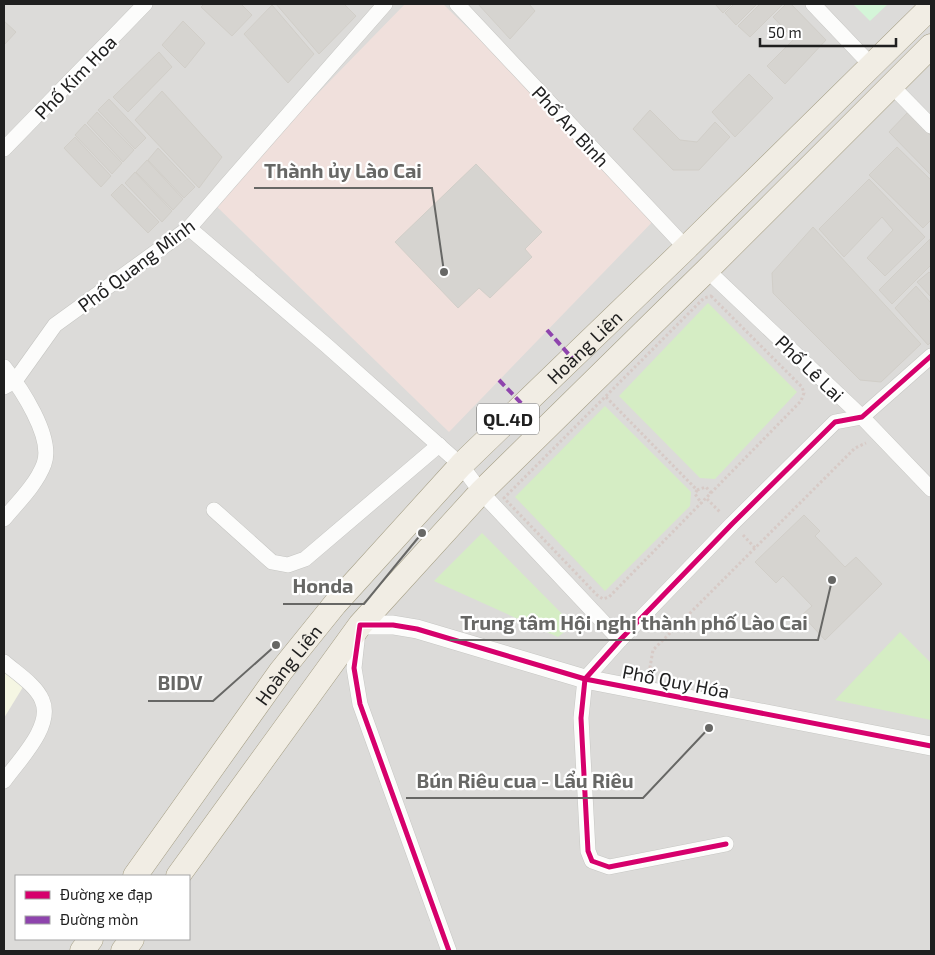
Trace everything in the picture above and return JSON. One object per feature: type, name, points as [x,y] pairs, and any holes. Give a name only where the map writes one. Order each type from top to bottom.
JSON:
[{"type":"main road","name":"Hoàng Liên","points":[[136,875],[281,671],[335,604],[461,464],[686,248],[931,7]]},
{"type":"main road","name":"Hoàng Liên","points":[[179,875],[360,625],[481,492],[599,389],[707,270],[931,46]]},
{"type":"main road","points":[[872,65],[891,85]]},
{"type":"main road","points":[[686,248],[707,270]]},
{"type":"main road","points":[[335,604],[360,625]]},
{"type":"main road","points":[[82,951],[90,940]]},
{"type":"main road","points":[[123,951],[131,940]]},
{"type":"street","name":"Phố Kim Hoa","points":[[4,149],[146,4]]},
{"type":"street","name":"Phố Quang Minh","points":[[10,384],[55,325],[190,228],[385,4]]},
{"type":"street","name":"Phố An Bình","points":[[457,4],[686,248]]},
{"type":"street","points":[[813,4],[872,65]]},
{"type":"street","points":[[891,85],[931,126]]},
{"type":"street","points":[[190,228],[326,344],[461,464],[481,492],[620,640]]},
{"type":"street","name":"Phố Lê Lai","points":[[707,270],[862,417],[931,489]]},
{"type":"street","points":[[726,844],[608,867],[592,861],[588,852],[580,718],[585,679],[620,640],[835,422],[862,417],[931,356]]},
{"type":"street","points":[[4,367],[10,384],[36,416],[44,440],[45,461],[34,483],[4,519]]},
{"type":"street","points":[[214,510],[272,562],[288,565],[305,560],[439,445]]},
{"type":"street","points":[[360,625],[354,668],[360,704],[449,951]]},
{"type":"street","name":"Phố Quy Hóa","points":[[360,625],[393,625],[440,634],[585,679],[931,746]]},
{"type":"street","points":[[4,662],[38,693],[43,701],[44,710],[43,727],[4,781]]},
{"type":"path","points":[[711,296],[802,387],[804,393],[801,401],[712,494],[609,597],[603,599],[597,596],[504,498],[599,389],[704,298],[711,296]]},
{"type":"path","points":[[599,389],[697,490]]},
{"type":"path","points":[[645,691],[653,650],[855,448],[880,436]]},
{"type":"path","points":[[697,490],[706,487],[712,494]]},
{"type":"path","points":[[697,490],[695,494],[702,504]]},
{"type":"shaded area","points":[[4,4],[931,4],[931,951],[4,951]]},
{"type":"shaded area","points":[[405,4],[443,4],[660,214],[449,432],[212,202]]},
{"type":"shaded area","points":[[4,662],[23,687],[4,718]]},
{"type":"green space","points":[[853,4],[888,4],[870,21]]},
{"type":"green space","points":[[708,303],[797,392],[715,479],[700,478],[619,396]]},
{"type":"green space","points":[[605,406],[691,492],[690,506],[605,591],[515,497]]},
{"type":"green space","points":[[482,533],[573,625],[558,637],[434,581]]},
{"type":"green space","points":[[900,632],[931,663],[931,720],[835,700]]},
{"type":"building","points":[[204,4],[241,4],[252,15],[232,36],[201,7]]},
{"type":"building","points":[[276,4],[344,4],[356,16],[319,54]]},
{"type":"building","points":[[478,4],[529,4],[535,11],[510,39]]},
{"type":"building","points":[[715,4],[732,4],[723,13]]},
{"type":"building","points":[[734,4],[757,4],[736,25],[725,13]]},
{"type":"building","points":[[760,4],[783,4],[750,37],[738,26]]},
{"type":"building","points":[[786,4],[791,4],[826,40],[785,84],[767,66],[794,39],[773,17]]},
{"type":"building","points":[[272,5],[314,54],[288,83],[244,34]]},
{"type":"building","points":[[4,21],[16,32],[4,45]]},
{"type":"building","points":[[183,21],[205,43],[185,68],[162,45]]},
{"type":"building","points":[[159,52],[172,67],[128,112],[113,97]]},
{"type":"building","points":[[749,74],[773,98],[735,137],[712,112]]},
{"type":"building","points":[[162,91],[222,157],[199,188],[135,120]]},
{"type":"building","points":[[109,99],[146,138],[135,149],[98,110]]},
{"type":"building","points":[[650,110],[680,140],[697,142],[715,122],[730,137],[699,170],[673,170],[633,129]]},
{"type":"building","points":[[97,112],[134,150],[123,162],[87,123]]},
{"type":"building","points":[[908,112],[931,136],[931,175],[889,132]]},
{"type":"building","points":[[85,124],[122,163],[112,174],[75,135]]},
{"type":"building","points":[[75,137],[111,176],[101,187],[64,148]]},
{"type":"building","points":[[897,147],[931,180],[931,220],[923,228],[869,175]]},
{"type":"building","points":[[158,148],[195,187],[184,198],[148,160]]},
{"type":"building","points":[[147,160],[183,199],[173,210],[136,172]]},
{"type":"building","points":[[476,164],[542,232],[525,249],[532,257],[490,298],[479,288],[458,308],[395,242]]},
{"type":"building","points":[[135,172],[172,211],[162,222],[125,183]]},
{"type":"building","points":[[869,179],[925,237],[885,276],[867,258],[893,230],[882,217],[844,257],[819,229]]},
{"type":"building","points":[[122,184],[159,222],[148,233],[111,195]]},
{"type":"building","points":[[813,227],[921,344],[881,382],[860,380],[773,293],[772,273]]},
{"type":"building","points":[[930,239],[931,265],[892,304],[879,290]]},
{"type":"building","points":[[929,272],[931,274],[931,297],[917,282]]},
{"type":"building","points":[[916,286],[931,303],[931,342],[928,345],[895,308]]},
{"type":"building","points":[[804,515],[820,531],[815,536],[845,567],[856,557],[882,584],[825,640],[802,615],[812,606],[783,576],[776,583],[755,562]]},
{"type":"marked path","points":[[547,330],[572,358]]},
{"type":"marked path","points":[[499,380],[523,405]]},
{"type":"cycle path","points":[[726,844],[609,867],[592,861],[588,851],[581,718],[585,679],[732,524],[835,422],[862,417],[931,356]]},
{"type":"cycle path","points":[[449,951],[360,704],[354,668],[360,625],[393,625],[417,629],[585,679],[931,746]]},
{"type":"place","name":"Thành ủy Lào Cai","points":[[444,272]]},
{"type":"place","name":"Honda","points":[[422,533]]},
{"type":"place","name":"Trung tâm Hội nghị thành phố Lào Cai","points":[[832,580]]},
{"type":"place","name":"BIDV","points":[[276,645]]},
{"type":"place","name":"Bún Riêu cua - Lẩu Riêu","points":[[709,728]]}]
